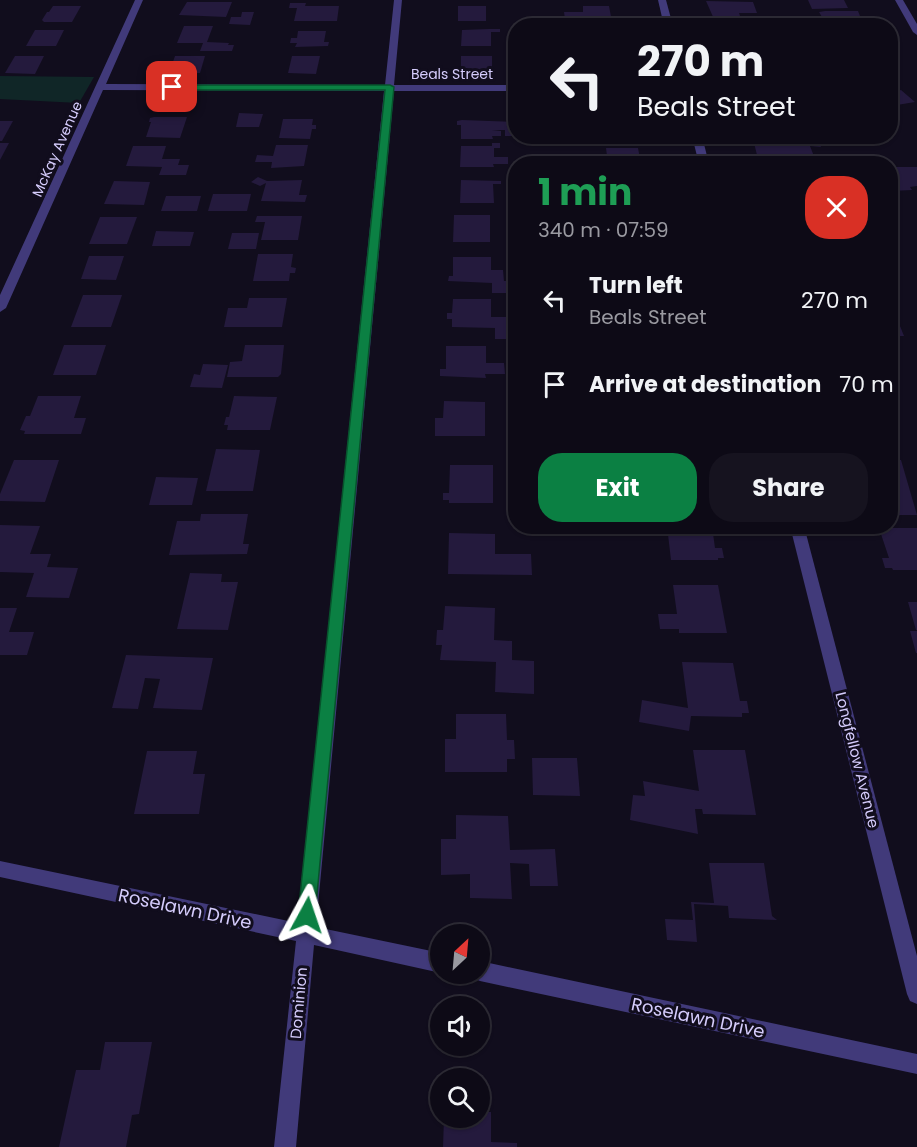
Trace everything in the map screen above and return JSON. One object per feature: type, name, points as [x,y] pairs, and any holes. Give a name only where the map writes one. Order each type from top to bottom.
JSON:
[{"type":"street","name":"McKay Avenue","points":[[0,308],[139,0]]},
{"type":"street","name":"Dominion","points":[[285,1147],[398,0]]},
{"type":"street","points":[[662,0],[667,18]]},
{"type":"street","points":[[899,0],[917,32]]},
{"type":"street","name":"Beals Street","points":[[100,87],[508,88]]},
{"type":"street","name":"Longfellow Avenue","points":[[799,534],[917,994]]},
{"type":"street","name":"Roselawn Drive","points":[[0,869],[430,961]]},
{"type":"street","name":"Roselawn Drive","points":[[490,973],[917,1064]]},
{"type":"green space","points":[[0,76],[94,77],[79,103],[0,99]]},
{"type":"building","points":[[808,0],[844,0],[848,8],[812,9]]},
{"type":"building","points":[[706,1],[753,2],[757,13],[739,13],[741,18],[714,18]]},
{"type":"building","points":[[187,2],[232,2],[226,17],[179,15]]},
{"type":"building","points":[[290,3],[306,3],[305,6],[339,6],[337,21],[294,21],[297,8],[289,8]]},
{"type":"building","points":[[53,6],[81,6],[72,22],[44,22],[42,20]]},
{"type":"building","points":[[458,6],[486,6],[486,21],[458,21]]},
{"type":"building","points":[[583,6],[609,6],[611,18],[565,18],[564,12],[583,12]]},
{"type":"building","points":[[858,11],[861,18],[820,18],[822,17],[819,12]]},
{"type":"building","points":[[242,12],[254,12],[250,25],[229,24],[231,17],[241,17]]},
{"type":"building","points":[[184,26],[213,26],[207,42],[229,43],[228,45],[234,45],[232,51],[200,51],[203,43],[177,43]]},
{"type":"building","points":[[500,29],[500,32],[491,32],[491,46],[461,46],[462,30]]},
{"type":"building","points":[[35,30],[64,30],[56,46],[26,46]]},
{"type":"building","points":[[298,31],[326,31],[324,42],[329,42],[328,46],[295,47],[297,43],[290,43],[291,38],[297,38]]},
{"type":"building","points":[[15,56],[44,56],[35,74],[5,73]]},
{"type":"building","points":[[175,56],[205,56],[200,73],[169,73]]},
{"type":"building","points":[[292,56],[320,56],[316,74],[288,73]]},
{"type":"building","points":[[461,56],[492,56],[492,73],[461,73]]},
{"type":"building","points":[[901,90],[915,102],[898,105],[898,91]]},
{"type":"building","points":[[239,113],[263,114],[259,127],[236,127]]},
{"type":"building","points":[[187,117],[180,138],[146,137],[151,122],[149,122],[150,118]]},
{"type":"building","points":[[283,119],[313,119],[312,125],[316,125],[316,129],[312,129],[310,139],[279,138]]},
{"type":"building","points":[[0,121],[13,121],[2,141],[0,141]]},
{"type":"building","points":[[457,121],[508,122],[508,136],[505,136],[505,130],[492,130],[501,131],[501,136],[492,136],[493,139],[461,139],[461,125],[457,125]]},
{"type":"building","points":[[0,143],[9,143],[0,160]]},
{"type":"building","points":[[492,143],[500,143],[500,148],[494,148],[494,157],[508,157],[508,164],[493,164],[494,167],[460,167],[461,146],[492,146]]},
{"type":"building","points":[[754,144],[820,144],[821,147],[810,146],[814,156],[757,156]]},
{"type":"building","points":[[276,145],[308,145],[304,166],[271,168],[272,162],[255,162],[257,155],[273,156]]},
{"type":"building","points":[[133,146],[166,146],[162,159],[180,159],[178,165],[189,165],[186,175],[159,175],[162,167],[126,166]]},
{"type":"building","points":[[606,148],[638,148],[640,156],[607,156]]},
{"type":"building","points":[[898,167],[917,167],[917,186],[910,187],[912,190],[898,191]]},
{"type":"building","points":[[258,177],[267,181],[302,180],[299,195],[307,195],[305,202],[261,201],[266,183],[260,186],[251,182]]},
{"type":"building","points":[[461,180],[501,181],[501,184],[493,184],[494,203],[460,203]]},
{"type":"building","points":[[114,181],[150,182],[144,205],[104,204]]},
{"type":"building","points":[[213,194],[251,194],[247,211],[208,211]]},
{"type":"building","points":[[166,196],[201,196],[197,211],[161,211]]},
{"type":"building","points":[[454,215],[490,215],[490,242],[453,242]]},
{"type":"building","points":[[257,216],[302,216],[298,240],[261,240],[265,222],[255,222]]},
{"type":"building","points":[[100,217],[137,217],[127,244],[89,244]]},
{"type":"building","points":[[156,231],[194,232],[190,246],[152,246]]},
{"type":"building","points":[[232,233],[259,233],[256,249],[228,249]]},
{"type":"building","points":[[258,254],[293,254],[291,267],[296,268],[295,273],[290,273],[289,281],[253,281]]},
{"type":"building","points":[[89,256],[124,256],[116,280],[81,279]]},
{"type":"building","points":[[453,257],[491,257],[491,270],[503,270],[504,281],[508,281],[508,293],[492,293],[492,283],[448,281],[449,276],[453,276]]},
{"type":"building","points":[[83,295],[122,295],[111,327],[71,327]]},
{"type":"building","points":[[249,298],[287,298],[282,327],[224,327],[228,308],[247,308]]},
{"type":"building","points":[[453,299],[491,299],[491,317],[508,317],[508,339],[495,339],[495,328],[452,327],[452,319],[447,319],[447,313],[452,313]]},
{"type":"building","points":[[898,321],[904,336],[898,336]]},
{"type":"building","points":[[64,345],[106,345],[96,375],[53,375]]},
{"type":"building","points":[[245,345],[284,345],[281,374],[278,377],[227,377],[230,362],[242,361]]},
{"type":"building","points":[[446,346],[486,346],[486,363],[504,363],[505,374],[485,374],[486,378],[440,376],[440,369],[446,369]]},
{"type":"building","points":[[203,364],[228,365],[222,388],[190,387],[194,374],[200,375]]},
{"type":"building","points":[[38,396],[81,396],[74,418],[86,418],[81,434],[24,434],[25,431],[20,430],[26,416],[30,416]]},
{"type":"building","points":[[234,396],[277,397],[270,430],[227,430],[228,425],[224,425],[226,417],[229,417]]},
{"type":"building","points":[[444,401],[485,402],[485,436],[435,436],[435,418],[443,418]]},
{"type":"building","points":[[216,449],[260,450],[253,491],[206,491]]},
{"type":"building","points":[[14,460],[59,460],[45,502],[0,501],[0,494]]},
{"type":"building","points":[[898,460],[901,460],[917,515],[898,515]]},
{"type":"building","points":[[450,465],[493,465],[493,503],[449,503],[449,500],[443,500],[443,493],[449,493]]},
{"type":"building","points":[[156,477],[198,478],[192,505],[149,505]]},
{"type":"building","points":[[201,514],[248,514],[243,544],[249,544],[247,554],[169,555],[177,521],[200,521]]},
{"type":"building","points":[[0,525],[40,526],[30,554],[51,554],[47,567],[78,568],[69,598],[26,597],[34,573],[0,572]]},
{"type":"building","points":[[898,528],[917,528],[917,570],[885,568],[882,558],[889,558],[881,534],[898,534]]},
{"type":"building","points":[[449,533],[495,534],[495,554],[531,554],[532,575],[448,574]]},
{"type":"building","points":[[668,534],[713,534],[715,548],[722,548],[724,558],[718,558],[718,560],[671,560]]},
{"type":"building","points":[[190,573],[222,574],[221,582],[238,582],[228,630],[177,629]]},
{"type":"building","points":[[673,585],[718,585],[727,633],[679,633],[679,629],[660,629],[658,614],[677,614]]},
{"type":"building","points":[[908,602],[917,602],[917,630],[916,630]]},
{"type":"building","points":[[445,606],[495,608],[494,640],[512,641],[512,660],[534,661],[534,694],[495,692],[496,662],[440,660],[442,645],[436,645],[437,630],[443,630]]},
{"type":"building","points":[[0,608],[17,608],[9,632],[34,632],[27,655],[0,655]]},
{"type":"building","points":[[910,631],[917,631],[917,653],[916,653]]},
{"type":"building","points":[[126,655],[213,658],[202,710],[153,708],[160,679],[145,678],[138,709],[112,708]]},
{"type":"building","points":[[682,662],[733,663],[740,701],[747,701],[749,713],[742,713],[742,717],[691,716],[689,731],[639,722],[642,700],[688,708]]},
{"type":"building","points":[[456,714],[506,714],[507,740],[514,740],[515,759],[507,759],[507,772],[445,772],[445,739],[456,739]]},
{"type":"building","points":[[693,750],[745,750],[756,815],[703,814],[702,809],[695,809],[698,834],[630,820],[633,795],[645,796],[643,781],[699,791]]},
{"type":"building","points":[[147,751],[197,751],[193,774],[205,774],[199,814],[134,814]]},
{"type":"building","points":[[532,758],[577,758],[580,796],[533,795]]},
{"type":"building","points":[[456,815],[508,816],[510,850],[555,849],[558,886],[530,886],[529,864],[510,863],[512,899],[470,898],[470,874],[441,875],[441,839],[456,839]]},
{"type":"building","points":[[709,863],[764,863],[772,916],[777,920],[729,918],[728,906],[694,904],[697,942],[667,940],[665,919],[693,920],[691,902],[714,903]]},
{"type":"building","points":[[105,1042],[152,1042],[139,1114],[132,1115],[126,1147],[59,1147],[76,1070],[100,1070]]},
{"type":"building","points":[[490,1112],[491,1142],[517,1143],[517,1147],[443,1147],[444,1128],[490,1128]]},
{"type":"route","points":[[172,87],[390,87],[307,915]]}]
